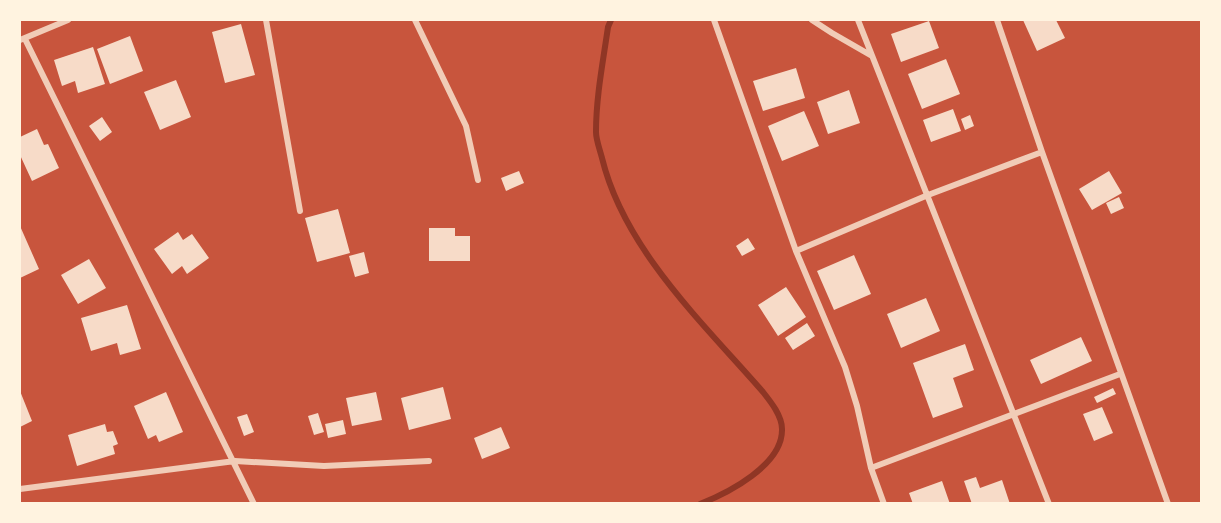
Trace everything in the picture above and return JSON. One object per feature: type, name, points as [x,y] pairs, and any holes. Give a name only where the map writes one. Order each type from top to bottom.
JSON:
[{"type":"street","points":[[68,20],[22,39],[235,461],[254,504]]},
{"type":"street","points":[[266,20],[300,211]]},
{"type":"street","points":[[415,20],[466,126],[478,180]]},
{"type":"street","points":[[714,20],[796,251],[845,367],[857,406],[871,468],[884,504]]},
{"type":"street","points":[[812,20],[872,57]]},
{"type":"street","points":[[858,20],[1050,504]]},
{"type":"street","points":[[997,20],[1120,374],[1168,504]]},
{"type":"street","points":[[796,251],[928,195],[1042,152]]},
{"type":"street","points":[[871,468],[1120,374]]},
{"type":"street","points":[[20,489],[235,461],[324,466],[429,461]]},
{"type":"building","points":[[1023,20],[1056,20],[1065,38],[1037,51]]},
{"type":"building","points":[[929,21],[939,48],[901,62],[891,34]]},
{"type":"building","points":[[241,24],[255,75],[225,83],[212,32]]},
{"type":"building","points":[[130,36],[143,71],[110,84],[97,49]]},
{"type":"building","points":[[93,47],[105,84],[78,93],[75,81],[62,86],[54,60]]},
{"type":"building","points":[[946,59],[960,94],[922,109],[908,74]]},
{"type":"building","points":[[796,68],[805,98],[763,111],[753,81]]},
{"type":"building","points":[[176,80],[191,117],[160,130],[144,92]]},
{"type":"building","points":[[849,90],[860,123],[828,134],[817,102]]},
{"type":"building","points":[[953,109],[961,131],[931,142],[923,120]]},
{"type":"building","points":[[804,111],[819,146],[782,161],[768,126]]},
{"type":"building","points":[[970,115],[974,126],[965,130],[961,119]]},
{"type":"building","points":[[102,117],[112,132],[100,141],[89,126]]},
{"type":"building","points":[[37,129],[44,145],[48,144],[59,168],[32,181],[20,155],[20,137]]},
{"type":"building","points":[[519,171],[524,183],[506,191],[501,178]]},
{"type":"building","points":[[1109,171],[1122,193],[1092,210],[1079,189]]},
{"type":"building","points":[[1119,197],[1124,208],[1111,214],[1106,203]]},
{"type":"building","points":[[338,209],[350,253],[317,262],[305,218]]},
{"type":"building","points":[[20,226],[39,269],[20,278]]},
{"type":"building","points":[[429,228],[455,228],[455,236],[470,236],[470,261],[429,261]]},
{"type":"building","points":[[178,232],[183,240],[192,234],[209,258],[187,274],[182,266],[172,274],[154,249]]},
{"type":"building","points":[[748,238],[755,249],[742,256],[736,246]]},
{"type":"building","points":[[364,252],[369,273],[355,277],[349,256]]},
{"type":"building","points":[[854,255],[871,294],[834,310],[817,271]]},
{"type":"building","points":[[89,259],[106,288],[78,304],[61,275]]},
{"type":"building","points":[[786,287],[806,317],[778,336],[758,305]]},
{"type":"building","points":[[926,298],[940,331],[901,348],[887,314]]},
{"type":"building","points":[[127,305],[141,349],[120,355],[117,343],[91,351],[81,318]]},
{"type":"building","points":[[807,323],[815,336],[793,350],[785,338]]},
{"type":"building","points":[[1081,337],[1092,361],[1041,384],[1030,360]]},
{"type":"building","points":[[965,344],[974,370],[953,378],[963,407],[933,418],[913,363]]},
{"type":"building","points":[[443,387],[451,419],[409,430],[401,398]]},
{"type":"building","points":[[1113,388],[1116,394],[1097,403],[1094,397]]},
{"type":"building","points":[[20,391],[32,421],[20,427]]},
{"type":"building","points":[[166,392],[183,432],[159,442],[156,435],[148,439],[134,406]]},
{"type":"building","points":[[376,392],[382,420],[352,426],[346,398]]},
{"type":"building","points":[[1102,407],[1113,433],[1094,441],[1083,414]]},
{"type":"building","points":[[318,413],[324,432],[314,435],[308,416]]},
{"type":"building","points":[[247,414],[254,432],[244,436],[237,417]]},
{"type":"building","points":[[343,420],[346,434],[328,438],[325,424]]},
{"type":"building","points":[[105,424],[107,432],[113,431],[118,444],[113,446],[115,454],[77,466],[68,435]]},
{"type":"building","points":[[501,427],[510,448],[482,459],[474,438]]},
{"type":"building","points":[[976,477],[980,488],[1002,480],[1010,504],[972,504],[964,481]]},
{"type":"building","points":[[942,481],[950,504],[913,504],[909,493]]},
{"type":"waterway","points":[[611,20],[600,80],[596,132],[613,191],[628,223],[668,283],[766,396],[776,409],[782,424],[780,442],[764,466],[739,485],[700,504]]}]
